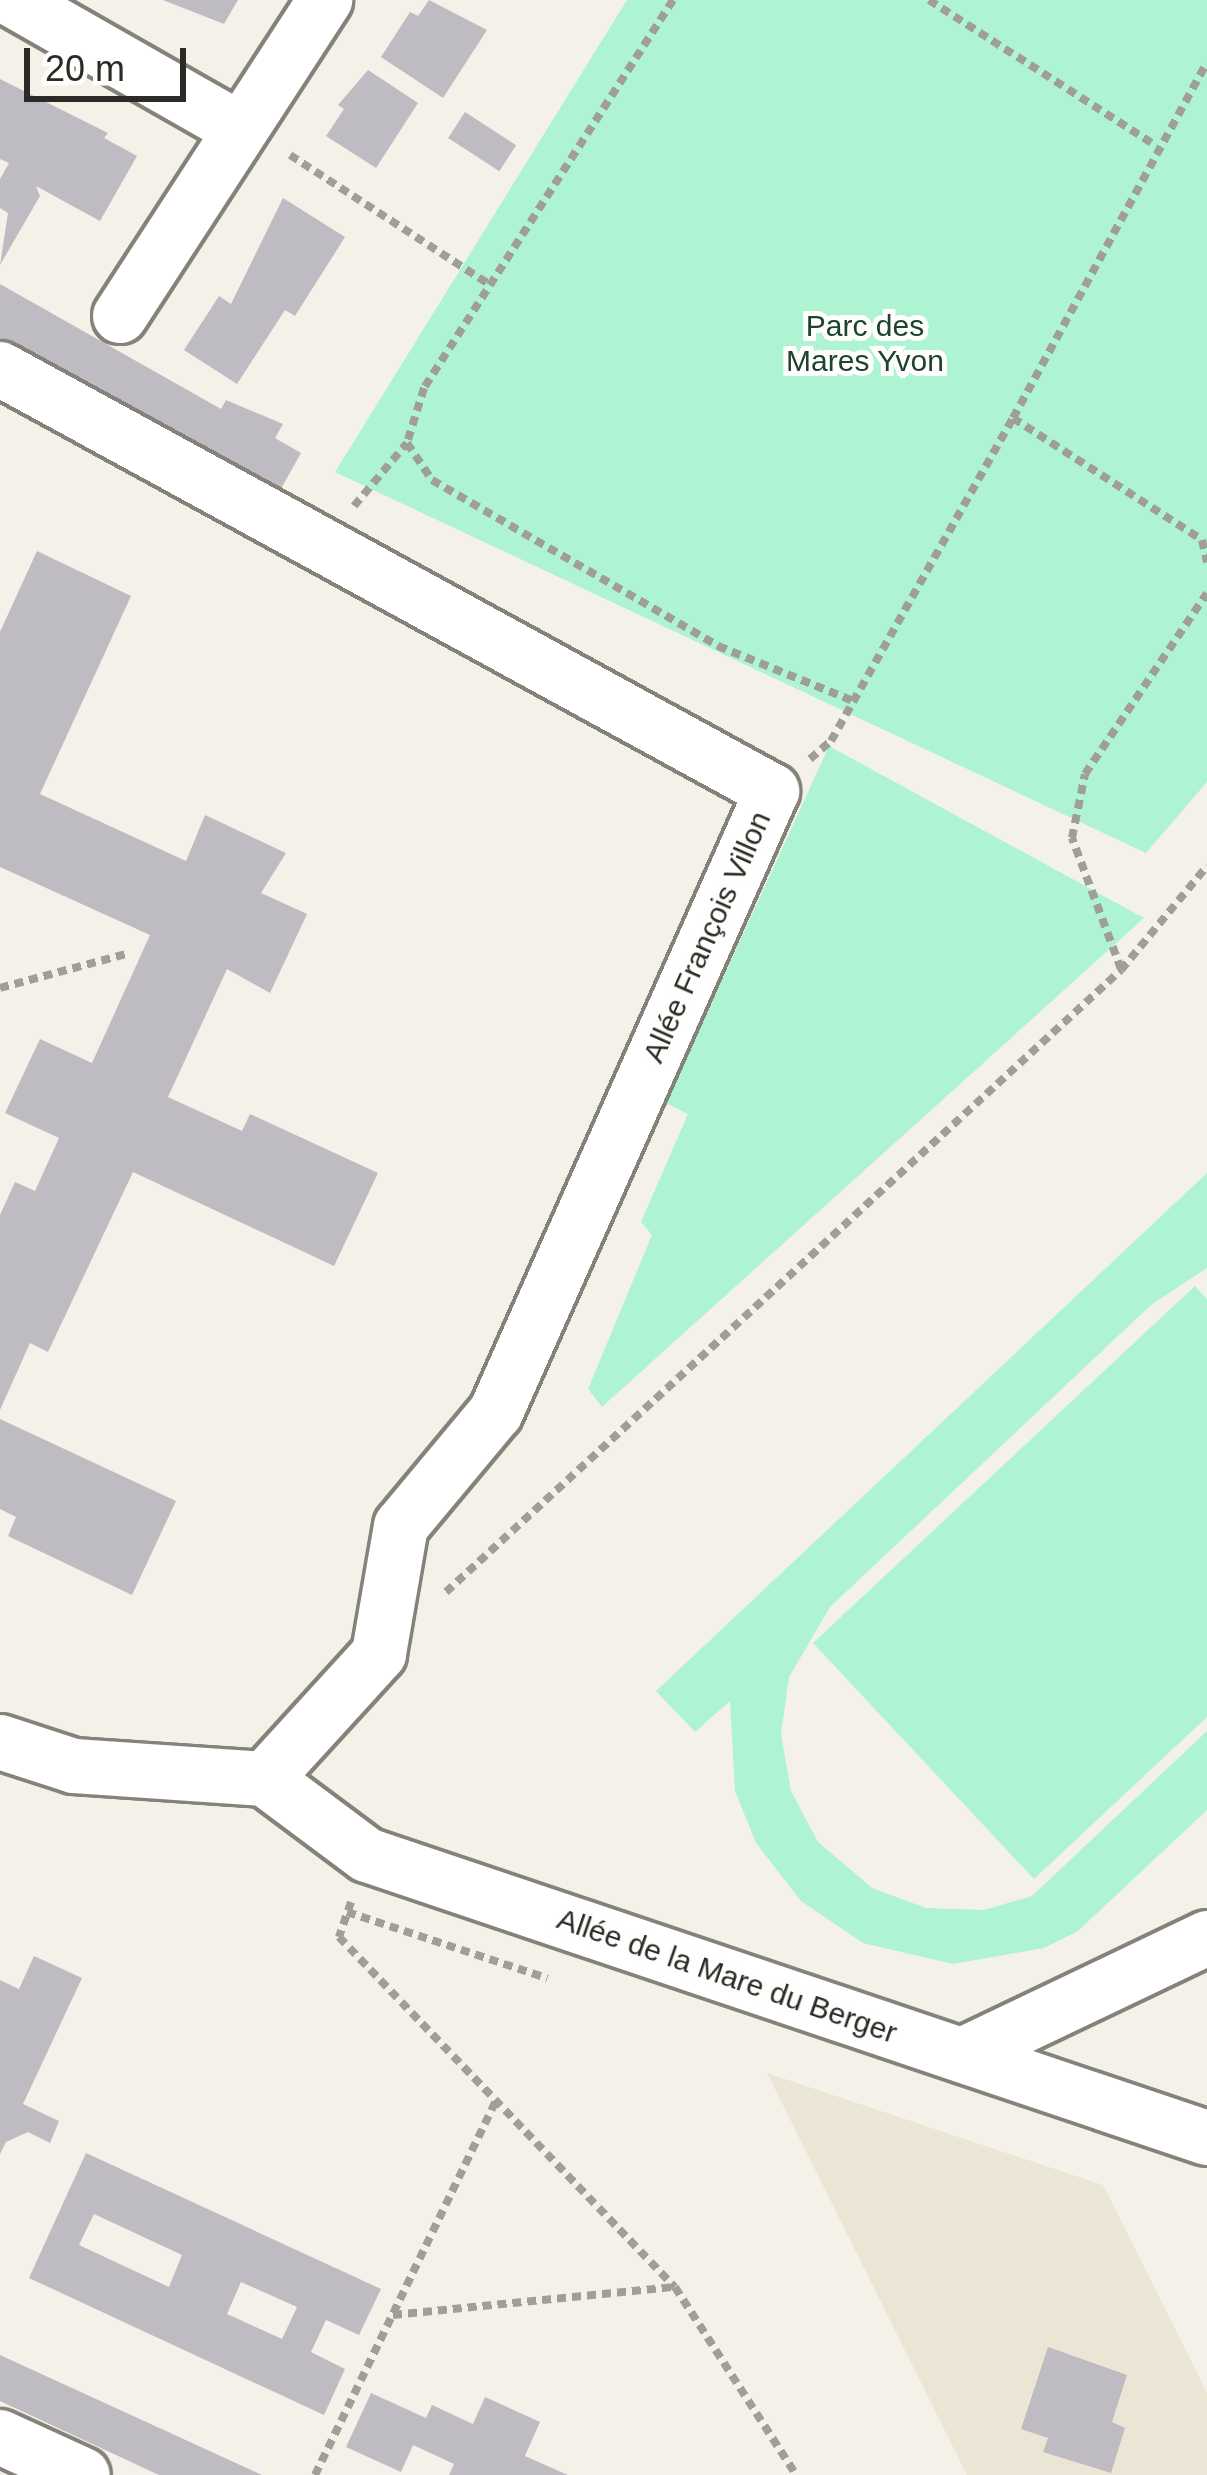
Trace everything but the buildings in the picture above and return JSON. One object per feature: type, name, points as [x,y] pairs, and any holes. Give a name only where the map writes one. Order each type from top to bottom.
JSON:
[{"type":"street","points":[[13,0],[239,128]]},
{"type":"street","points":[[120,316],[325,0]]},
{"type":"street","name":"Allée François Villon","points":[[0,369],[772,791],[496,1412],[401,1526],[379,1654]]},
{"type":"street","points":[[0,1742],[74,1766],[265,1779],[379,1654]]},
{"type":"street","name":"Allée de la Mare du Berger","points":[[265,1779],[367,1855],[1207,2138]]},
{"type":"street","points":[[962,2055],[1207,1938]]},
{"type":"street","points":[[0,2437],[83,2475]]},
{"type":"path","points":[[322,549],[407,442],[424,388],[674,0]]},
{"type":"path","points":[[929,0],[1156,146]]},
{"type":"path","points":[[772,791],[831,740],[1013,418],[1156,146],[1207,62]]},
{"type":"path","points":[[239,128],[490,285]]},
{"type":"path","points":[[1013,418],[1202,540],[1207,562]]},
{"type":"path","points":[[407,442],[432,480],[698,634],[850,700]]},
{"type":"path","points":[[1121,970],[1072,838],[1085,774],[1207,593]]},
{"type":"path","points":[[379,1654],[1121,970],[1207,866]]},
{"type":"path","points":[[0,988],[126,954]]},
{"type":"path","points":[[367,1855],[339,1936],[675,2287],[796,2475]]},
{"type":"path","points":[[315,2475],[496,2101]]},
{"type":"path","points":[[392,2315],[675,2287]]},
{"type":"shaded area","points":[[767,2073],[1103,2185],[1207,2393],[1207,2475],[967,2475]]},
{"type":"green space","name":"Parc des Mares Yvon","points":[[627,0],[1207,0],[1207,782],[1146,853],[335,472]]},
{"type":"green space","points":[[829,746],[1144,918],[602,1407],[588,1389],[652,1235],[641,1222],[688,1114],[666,1103]]},
{"type":"green space","points":[[1207,1173],[1207,1268],[1151,1305],[830,1607],[789,1677],[781,1734],[791,1791],[818,1842],[872,1888],[926,1908],[984,1910],[1032,1896],[1207,1731],[1207,1810],[1078,1931],[1044,1948],[953,1964],[863,1943],[801,1901],[756,1843],[735,1791],[730,1701],[695,1732],[656,1691]]},
{"type":"green space","points":[[1195,1286],[1207,1299],[1207,1717],[1034,1879],[813,1643]]}]
